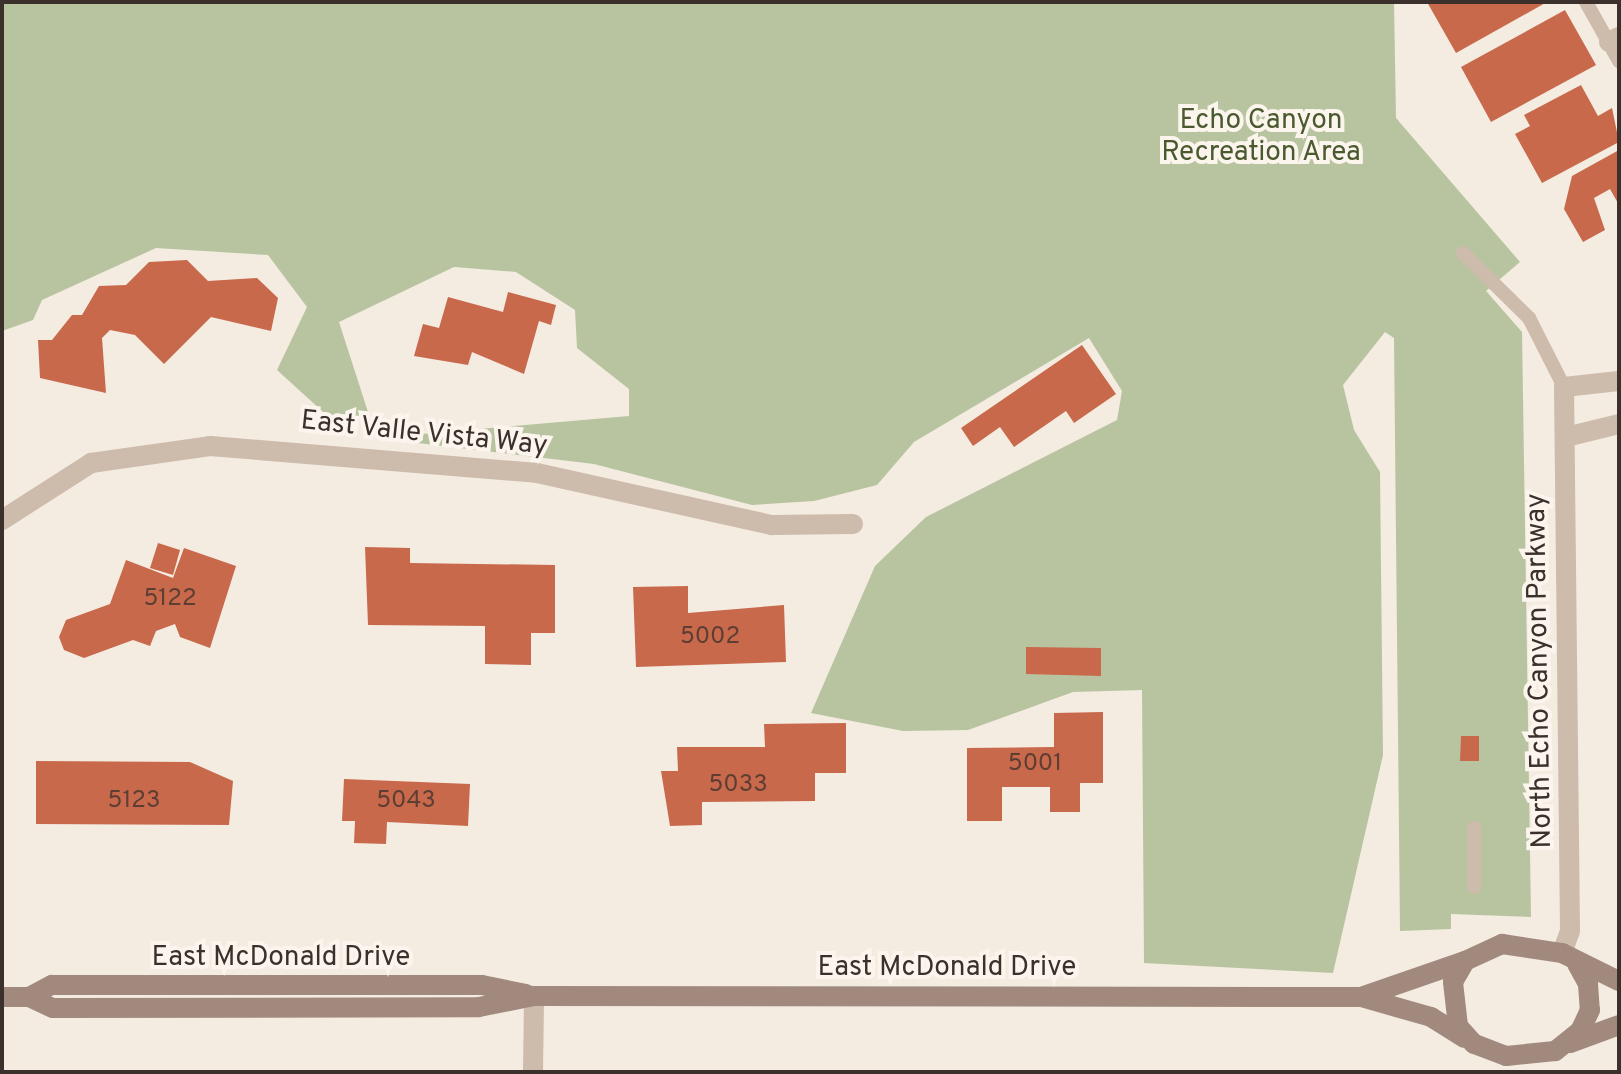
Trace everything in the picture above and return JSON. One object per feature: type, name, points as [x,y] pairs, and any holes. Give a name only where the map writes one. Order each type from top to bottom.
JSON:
[{"type":"street","points":[[1564,387],[1619,381]]},
{"type":"street","name":"North Echo Canyon Parkway","points":[[1564,387],[1570,958]]},
{"type":"street","points":[[1566,437],[1619,424]]},
{"type":"street","name":"East Valle Vista Way","points":[[2,520],[91,463],[210,446],[537,473],[772,525],[853,524]]},
{"type":"street","name":"East McDonald Drive","points":[[1361,997],[1465,961],[1502,944],[1570,958],[1619,981]]},
{"type":"street","points":[[1569,1044],[1590,1010],[1588,984],[1570,958]]},
{"type":"street","points":[[1465,961],[1451,999],[1458,1026],[1474,1044]]},
{"type":"street","name":"East McDonald Drive","points":[[29,997],[52,985],[482,985],[534,996]]},
{"type":"street","points":[[320,1008],[321,987]]},
{"type":"street","points":[[533,1072],[534,996]]},
{"type":"street","name":"East McDonald Drive","points":[[2,997],[29,997],[53,1008],[320,1008],[479,1007],[534,996],[1361,997],[1431,1017],[1474,1044],[1533,1057],[1619,1025]]},
{"type":"lane","points":[[1586,2],[1614,39],[1619,61]]},
{"type":"lane","points":[[1463,253],[1529,318],[1564,387]]},
{"type":"lane","points":[[1474,828],[1474,887]]},
{"type":"green space","name":"Echo Canyon Recreation Area","points":[[2,2],[1394,2],[1396,118],[1520,262],[1486,291],[1522,332],[1531,917],[1451,914],[1451,929],[1400,931],[1394,338],[1385,332],[1343,385],[1354,430],[1380,472],[1383,755],[1333,973],[1144,963],[1142,690],[1073,692],[968,730],[903,731],[811,713],[875,566],[926,517],[1117,420],[1122,391],[1089,338],[914,442],[877,485],[814,501],[752,505],[594,464],[376,438],[629,416],[629,389],[577,348],[575,310],[516,272],[454,267],[339,322],[368,412],[347,421],[332,420],[277,370],[307,307],[268,255],[156,248],[42,300],[33,320],[2,331]]},
{"type":"building","points":[[1427,2],[1547,2],[1456,53]]},
{"type":"building","points":[[1565,10],[1596,65],[1491,122],[1461,67]]},
{"type":"building","points":[[1581,85],[1598,116],[1612,108],[1619,142],[1542,183],[1515,134],[1530,126],[1524,115]]},
{"type":"building","points":[[1619,150],[1619,205],[1610,189],[1594,198],[1605,230],[1583,242],[1564,209],[1572,176]]},
{"type":"building","points":[[187,260],[208,281],[257,278],[278,298],[271,331],[211,317],[164,364],[135,335],[110,330],[102,338],[106,393],[40,378],[38,340],[52,340],[72,315],[82,315],[99,286],[126,285],[149,262]]},
{"type":"building","points":[[508,292],[556,305],[551,325],[539,321],[524,374],[472,352],[468,365],[414,356],[423,324],[439,328],[448,297],[503,312]]},
{"type":"building","points":[[1082,345],[1116,394],[1074,423],[1066,411],[1014,447],[1000,427],[973,446],[961,428]]},
{"type":"building","points":[[158,543],[180,550],[173,575],[150,568]]},
{"type":"building","points":[[365,547],[410,548],[410,563],[555,565],[555,633],[531,633],[531,665],[485,664],[485,626],[368,625]]},
{"type":"building","points":[[184,548],[236,566],[210,648],[180,637],[175,624],[156,631],[150,646],[133,640],[84,658],[64,650],[59,637],[66,620],[110,604],[126,560],[173,578]]},
{"type":"building","points":[[688,586],[688,613],[784,605],[786,662],[636,667],[633,587]]},
{"type":"building","points":[[1026,647],[1101,648],[1101,676],[1026,674]]},
{"type":"building","points":[[1103,712],[1103,783],[1080,783],[1080,812],[1050,812],[1050,787],[1002,787],[1002,821],[967,821],[967,748],[1054,747],[1054,713]]},
{"type":"building","points":[[846,723],[846,773],[815,773],[815,801],[702,802],[702,825],[670,826],[661,771],[678,771],[677,747],[765,747],[764,724]]},
{"type":"building","points":[[1461,736],[1479,736],[1479,761],[1460,761]]},
{"type":"building","points":[[36,761],[190,762],[233,781],[229,825],[36,824]]},
{"type":"building","points":[[344,779],[470,784],[468,826],[387,822],[386,844],[354,843],[355,821],[342,821]]}]
